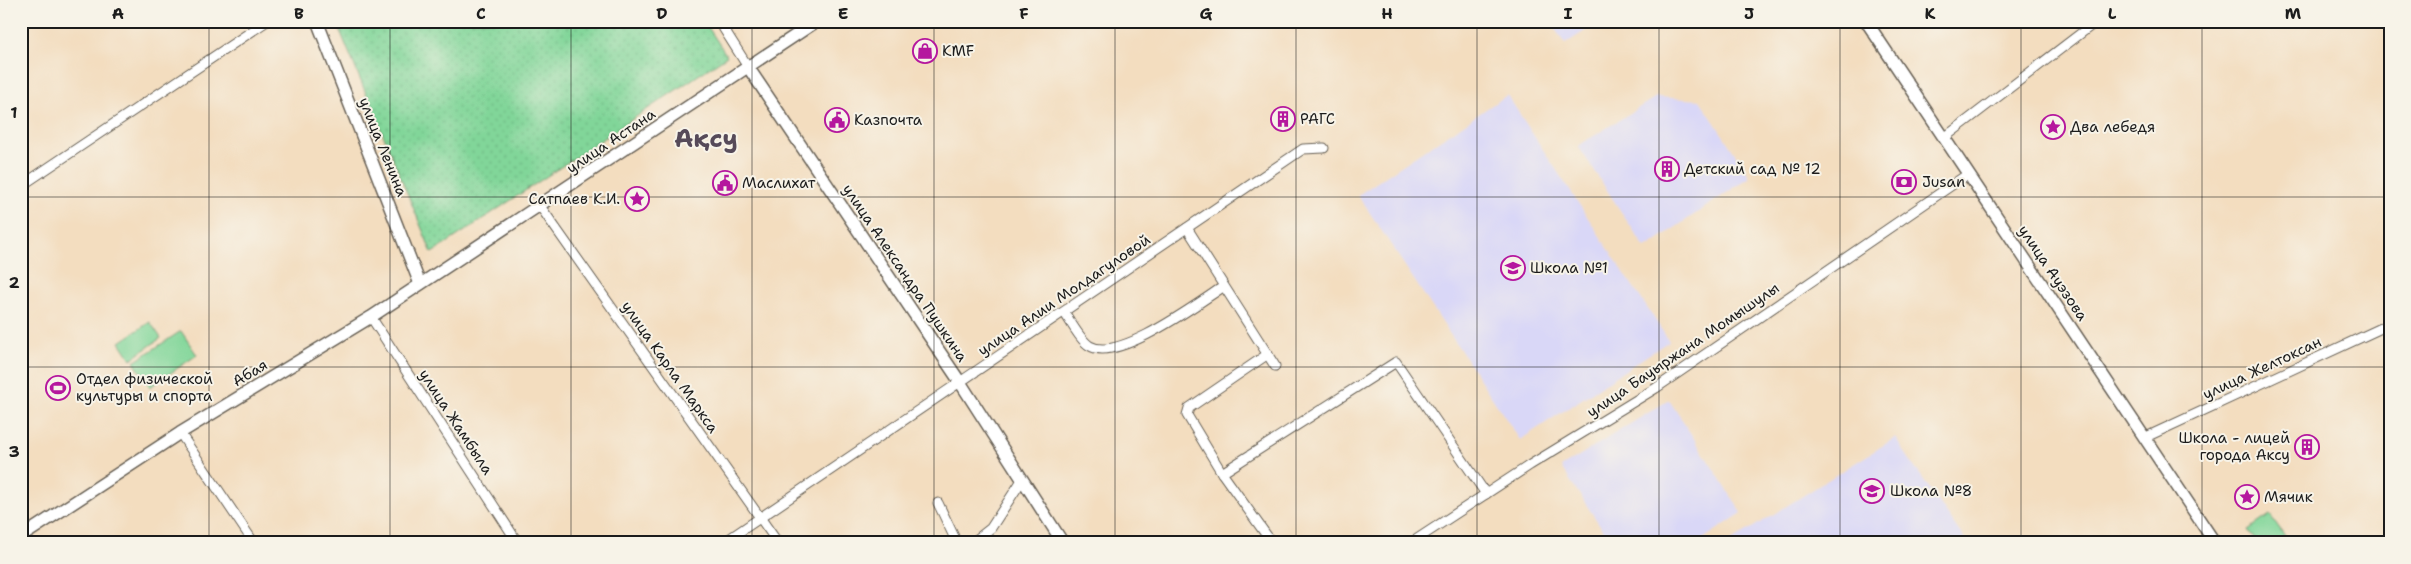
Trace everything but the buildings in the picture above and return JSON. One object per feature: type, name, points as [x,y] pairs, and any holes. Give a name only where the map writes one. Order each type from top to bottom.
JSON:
[{"type":"street","points":[[21,186],[267,21]]},
{"type":"street","name":"улица Ленина","points":[[317,21],[420,284]]},
{"type":"street","name":"улица Александра Пушкина","points":[[719,21],[960,382],[1063,543]]},
{"type":"street","name":"улица Астана","points":[[420,284],[817,21]]},
{"type":"street","name":"улица Ауэзова","points":[[1866,21],[2146,437],[2215,543]]},
{"type":"street","points":[[1944,138],[2098,21]]},
{"type":"street","name":"улица Алии Молдагуловой","points":[[723,543],[1303,149],[1324,148]]},
{"type":"street","name":"улица Бауыржана Момышулы","points":[[1410,543],[1656,388],[1968,174]]},
{"type":"street","name":"улица Карла Маркса","points":[[540,206],[778,543]]},
{"type":"street","points":[[1187,228],[1275,366]]},
{"type":"street","name":"Абая","points":[[21,537],[180,433],[371,317],[420,284]]},
{"type":"street","points":[[1064,312],[1089,346],[1099,349],[1116,347],[1142,338],[1223,287]]},
{"type":"street","name":"улица Жамбыла","points":[[371,317],[518,543]]},
{"type":"street","name":"улица Желтоксан","points":[[2146,437],[2390,324]]},
{"type":"street","points":[[1268,354],[1189,408],[1187,415],[1222,473],[1272,543]]},
{"type":"street","points":[[1222,473],[1395,362],[1398,362],[1486,494]]},
{"type":"street","points":[[180,433],[254,543]]},
{"type":"street","points":[[972,543],[991,528],[1022,480]]},
{"type":"street","points":[[938,503],[957,543]]},
{"type":"shaded area","points":[[1550,21],[1600,21],[1565,44]]},
{"type":"shaded area","name":"Школа №1","points":[[1507,95],[1669,341],[1520,440],[1358,195]]},
{"type":"shaded area","points":[[1656,97],[1700,100],[1750,177],[1645,248],[1578,146]]},
{"type":"shaded area","points":[[1669,400],[1742,513],[1697,543],[1612,543],[1561,467]]},
{"type":"shaded area","name":"Школа №8","points":[[1895,438],[1967,543],[1728,543]]},
{"type":"green space","points":[[336,21],[704,21],[727,56],[432,253]]},
{"type":"green space","points":[[150,322],[161,338],[131,359],[120,342]]},
{"type":"green space","points":[[181,331],[197,355],[150,387],[134,362]]},
{"type":"green space","points":[[2270,515],[2290,543],[2257,543],[2248,530]]},
{"type":"place","name":"KMF","points":[[925,51]]},
{"type":"place","name":"РАГС","points":[[1283,119]]},
{"type":"place","name":"Казпочта","points":[[837,120]]},
{"type":"place","name":"Два лебедя","points":[[2053,127]]},
{"type":"place","name":"Детский сад № 12","points":[[1667,169]]},
{"type":"place","name":"Jusan","points":[[1904,182]]},
{"type":"place","name":"Маслихат","points":[[725,183]]},
{"type":"place","name":"Сатпаев К.И.","points":[[637,199]]},
{"type":"place","name":"Школа №1","points":[[1513,268]]},
{"type":"place","name":"Отдел физической культуры и спорта","points":[[58,388]]},
{"type":"place","name":"Школа - лицей города Аксу","points":[[2307,447]]},
{"type":"place","name":"Школа №8","points":[[1872,491]]},
{"type":"place","name":"Мячик","points":[[2247,497]]},
{"type":"district","name":"Ақсу","points":[[706,138]]}]
